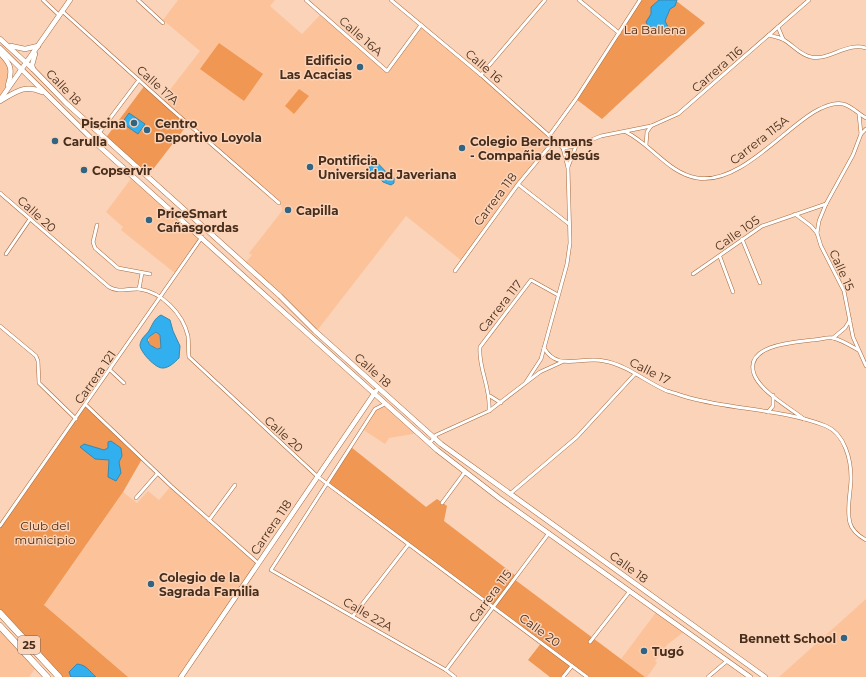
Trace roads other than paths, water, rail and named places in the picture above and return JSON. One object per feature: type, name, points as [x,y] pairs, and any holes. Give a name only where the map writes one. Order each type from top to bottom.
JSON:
[{"type":"highway","name":"25","points":[[0,613],[58,677]]},
{"type":"highway","name":"25","points":[[0,626],[47,677]]},
{"type":"main road","points":[[0,101],[70,0]]},
{"type":"main road","name":"Calle 18","points":[[0,39],[33,69],[66,104],[280,296],[378,388],[434,438],[470,466],[511,493],[765,677]]},
{"type":"main road","points":[[8,45],[21,49],[38,46]]},
{"type":"main road","points":[[33,69],[32,62],[38,46]]},
{"type":"main road","name":"Calle 18","points":[[0,48],[100,146],[430,443],[465,472],[750,677]]},
{"type":"main road","points":[[0,53],[9,62],[11,70],[7,90]]},
{"type":"main road","points":[[0,101],[25,88],[34,89],[46,94]]},
{"type":"main road","name":"Carrera 118","points":[[181,677],[378,388]]},
{"type":"street","name":"Calle 17A","points":[[43,0],[61,13],[139,80],[279,203]]},
{"type":"street","points":[[138,0],[163,23]]},
{"type":"street","name":"Calle 16A","points":[[306,0],[387,71],[420,25]]},
{"type":"street","name":"Calle 16","points":[[392,0],[481,75],[563,148]]},
{"type":"street","points":[[481,75],[545,0]]},
{"type":"street","points":[[579,0],[619,33]]},
{"type":"street","points":[[549,136],[576,99],[640,0]]},
{"type":"street","name":"Carrera 116","points":[[563,148],[576,146],[601,136],[651,126],[678,114],[809,0]]},
{"type":"street","points":[[778,27],[782,39]]},
{"type":"street","points":[[769,35],[782,39],[803,54],[811,57],[820,57],[847,48],[866,48]]},
{"type":"street","points":[[99,134],[139,80]]},
{"type":"street","name":"Carrera 115A","points":[[646,144],[657,156],[686,175],[709,179],[733,172],[799,121],[822,107],[831,104],[842,104],[851,107],[866,118]]},
{"type":"street","points":[[859,114],[861,134]]},
{"type":"street","points":[[626,132],[646,144],[647,132],[651,126]]},
{"type":"street","points":[[817,233],[819,221],[826,204],[853,155],[861,134],[866,129]]},
{"type":"street","name":"Carrera 118","points":[[455,271],[518,184],[554,140]]},
{"type":"street","points":[[568,168],[576,146]]},
{"type":"street","points":[[526,382],[541,359],[547,332],[567,264],[570,243],[568,168],[563,148]]},
{"type":"street","points":[[518,184],[569,224]]},
{"type":"street","name":"Calle 20","points":[[0,193],[109,287],[118,290],[139,289],[160,297],[180,316],[189,342],[189,358],[317,476],[587,677]]},
{"type":"street","name":"Calle 105","points":[[693,274],[720,257],[742,239],[762,226],[826,204]]},
{"type":"street","points":[[794,214],[807,222],[817,233]]},
{"type":"street","points":[[6,254],[30,219]]},
{"type":"street","points":[[97,224],[93,242],[95,248],[118,268],[150,274]]},
{"type":"street","name":"Calle 15","points":[[817,233],[844,291],[858,351],[866,366]]},
{"type":"street","name":"Carrera 121","points":[[0,526],[202,238]]},
{"type":"street","points":[[742,239],[760,283]]},
{"type":"street","points":[[720,257],[733,292]]},
{"type":"street","points":[[139,289],[142,273]]},
{"type":"street","name":"Carrera 117","points":[[489,411],[490,396],[480,353],[484,342],[532,280],[558,295]]},
{"type":"street","points":[[833,338],[839,334],[850,320]]},
{"type":"street","points":[[0,326],[36,356],[38,361],[39,383],[76,419]]},
{"type":"street","points":[[806,420],[759,383],[753,369],[754,361],[759,354],[766,349],[791,342],[833,338],[849,344],[858,351]]},
{"type":"street","points":[[544,348],[548,355],[555,360],[562,362]]},
{"type":"street","name":"Calle 17","points":[[562,362],[585,359],[604,361],[616,364],[667,390],[691,398],[806,420],[828,427],[837,434],[843,442],[849,459],[851,477],[850,523],[854,530],[866,540]]},
{"type":"street","points":[[430,443],[436,435],[489,411],[540,372],[562,362]]},
{"type":"street","points":[[110,370],[124,383]]},
{"type":"street","points":[[511,493],[577,437],[635,374]]},
{"type":"street","points":[[768,412],[774,406],[773,395]]},
{"type":"street","points":[[490,396],[501,403]]},
{"type":"street","points":[[86,405],[157,474],[258,563]]},
{"type":"street","points":[[326,483],[375,409],[383,405]]},
{"type":"street","points":[[442,502],[465,472]]},
{"type":"street","points":[[136,498],[157,474]]},
{"type":"street","name":"Calle 22A","points":[[326,483],[270,570],[446,670],[454,677]]},
{"type":"street","points":[[209,520],[235,485]]},
{"type":"street","name":"Carrera 115","points":[[446,670],[549,533]]},
{"type":"street","points":[[353,616],[408,545]]},
{"type":"street","points":[[590,642],[630,591]]},
{"type":"street","points":[[708,677],[727,661]]},
{"type":"street","points":[[563,677],[572,666]]},
{"type":"water","points":[[659,0],[677,0],[675,6],[670,9],[665,21],[668,27],[661,30],[648,26],[646,22],[651,14],[651,7]]},
{"type":"water","name":"Piscina","points":[[129,113],[145,124],[138,134],[122,123]]},
{"type":"water","points":[[371,156],[389,175],[394,178],[394,183],[391,185],[383,182],[378,177],[371,176],[368,159]]},
{"type":"water","points":[[161,315],[170,320],[180,346],[179,358],[170,366],[165,368],[156,366],[149,360],[140,345],[154,321]],"holes":[[[156,332],[160,335],[161,348],[157,349],[150,345],[147,340]]]},
{"type":"water","points":[[111,441],[121,448],[122,456],[119,462],[121,473],[116,481],[108,477],[109,460],[95,459],[80,447],[84,444],[104,450],[108,448],[108,442]]},
{"type":"water","points":[[77,664],[86,667],[96,677],[71,677],[69,672]]},
{"type":"place","name":"Edificio Las Acacias","points":[[360,67]]},
{"type":"place","name":"Piscina","points":[[134,123]]},
{"type":"place","name":"Centro Deportivo Loyola","points":[[147,130]]},
{"type":"place","name":"Carulla","points":[[55,141]]},
{"type":"place","name":"Colegio Berchmans - Compañia de Jesús","points":[[462,148]]},
{"type":"place","name":"Pontificia Universidad Javeriana","points":[[310,167]]},
{"type":"place","name":"Copservir","points":[[84,170]]},
{"type":"place","name":"Capilla","points":[[288,210]]},
{"type":"place","name":"PriceSmart Cañasgordas","points":[[149,220]]},
{"type":"place","name":"Colegio de la Sagrada Familia","points":[[151,584]]},
{"type":"place","name":"Bennett School","points":[[844,638]]},
{"type":"place","name":"Tugó","points":[[644,651]]},
{"type":"park label","name":"La Ballena","points":[[655,29]]},
{"type":"park label","name":"Club del municipio","points":[[45,532]]}]
